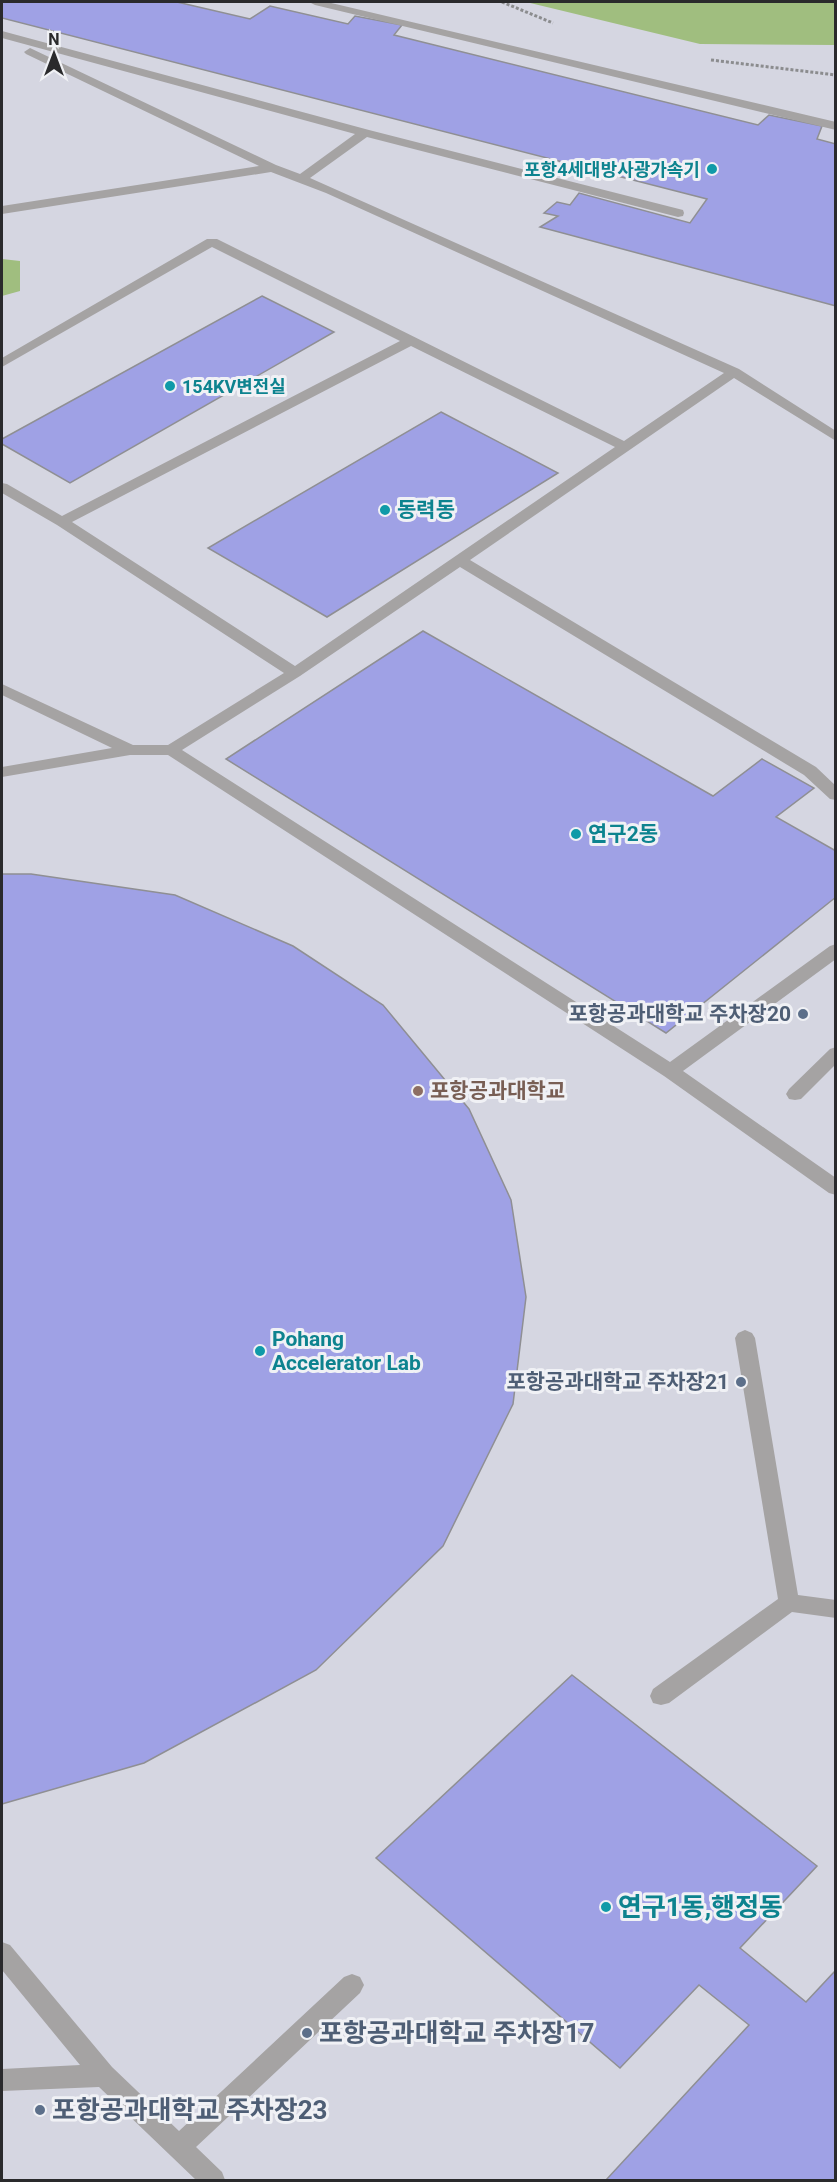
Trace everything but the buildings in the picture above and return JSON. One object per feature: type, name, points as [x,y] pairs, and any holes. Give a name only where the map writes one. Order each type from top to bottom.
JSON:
[{"type":"lane","points":[[315,2],[836,126]]},
{"type":"lane","points":[[2,37],[678,213]]},
{"type":"lane","points":[[2,37],[272,168],[734,372],[836,437]]},
{"type":"lane","points":[[301,179],[365,133]]},
{"type":"lane","points":[[2,210],[272,168]]},
{"type":"lane","points":[[2,363],[213,242],[626,447]]},
{"type":"lane","points":[[62,522],[410,341]]},
{"type":"lane","points":[[2,772],[130,750],[171,750],[295,672],[734,372]]},
{"type":"lane","points":[[2,488],[62,522],[295,672]]},
{"type":"lane","points":[[459,560],[810,771],[836,795]]},
{"type":"lane","points":[[2,689],[130,750]]},
{"type":"lane","points":[[171,750],[670,1071],[836,1188]]},
{"type":"lane","points":[[670,1071],[835,950]]},
{"type":"lane","points":[[795,1094],[836,1053]]},
{"type":"lane","points":[[745,1338],[789,1603]]},
{"type":"lane","points":[[661,1696],[789,1603],[836,1609]]},
{"type":"lane","points":[[2,1953],[104,2075],[213,2181]]},
{"type":"lane","points":[[179,2147],[352,1985]]},
{"type":"lane","points":[[2,2080],[104,2075]]},
{"type":"path","points":[[502,2],[555,24]]},
{"type":"path","points":[[707,60],[836,75]]},
{"type":"shaded area","name":"포항공과대학교","points":[[2,2],[835,2],[835,2180],[2,2180]]},
{"type":"green space","points":[[526,2],[835,2],[835,45],[700,44]]},
{"type":"green space","points":[[2,259],[20,261],[20,291],[2,296]]},
{"type":"place","name":"포항4세대방사광가속기","points":[[712,169]]},
{"type":"place","name":"154KV변전실","points":[[170,386]]},
{"type":"place","name":"동력동","points":[[385,510]]},
{"type":"place","name":"연구2동","points":[[576,834]]},
{"type":"place","name":"포항공과대학교 주차장20","points":[[803,1014]]},
{"type":"place","name":"포항공과대학교","points":[[418,1091]]},
{"type":"place","name":"Pohang Accelerator Lab","points":[[260,1351]]},
{"type":"place","name":"포항공과대학교 주차장21","points":[[741,1382]]},
{"type":"place","name":"연구1동,행정동","points":[[606,1907]]},
{"type":"place","name":"포항공과대학교 주차장17","points":[[307,2033]]},
{"type":"place","name":"포항공과대학교 주차장23","points":[[40,2110]]}]
